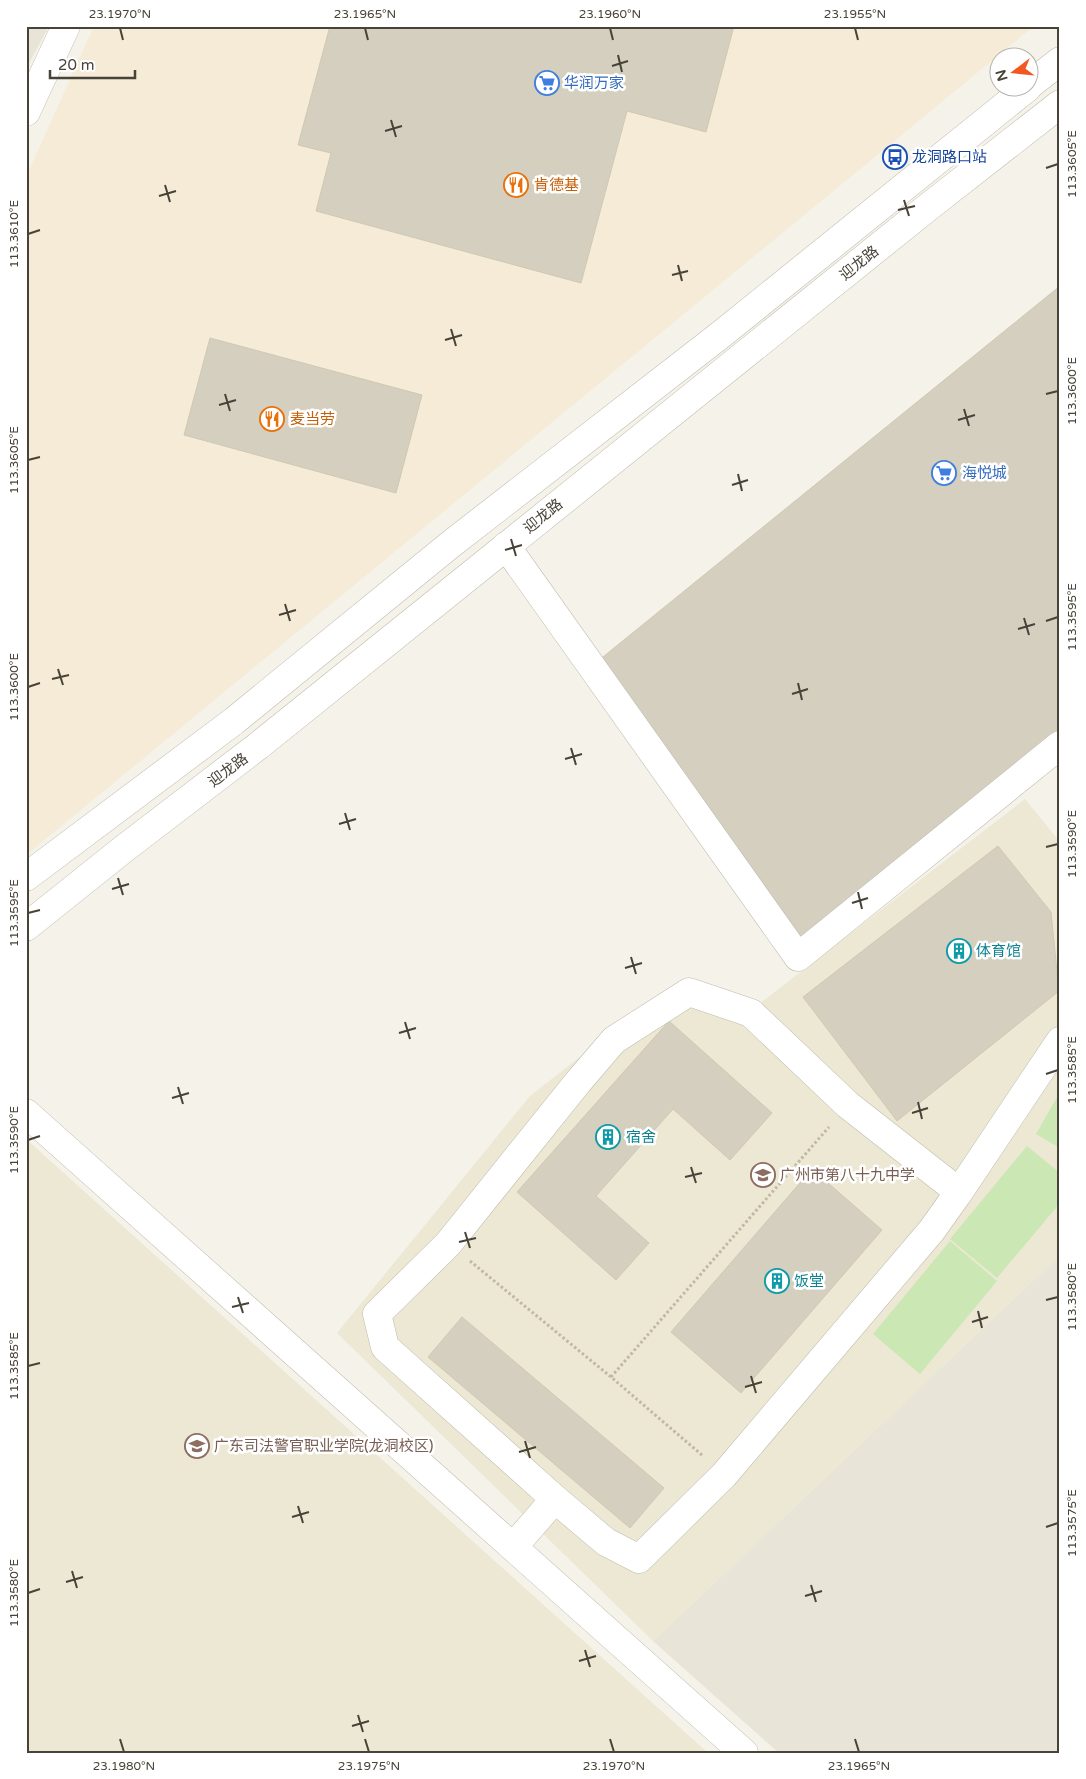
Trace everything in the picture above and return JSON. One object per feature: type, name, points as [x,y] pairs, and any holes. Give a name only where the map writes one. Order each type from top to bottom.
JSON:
[{"type":"street","points":[[26,112],[66,26]]},
{"type":"street","name":"迎龙路","points":[[1038,79],[1060,61]]},
{"type":"street","name":"迎龙路","points":[[26,877],[234,720],[451,544],[727,330],[1014,98]]},
{"type":"street","name":"迎龙路","points":[[26,927],[258,746],[1060,104]]},
{"type":"street","points":[[506,546],[798,957],[1060,745]]},
{"type":"street","points":[[959,1192],[848,1105],[750,1013],[689,992],[614,1040],[448,1244],[377,1314],[385,1347],[606,1542],[639,1559],[724,1475],[932,1230],[959,1192],[1060,1041]]},
{"type":"street","points":[[26,1113],[744,1753]]},
{"type":"street","points":[[513,1547],[555,1498]]},
{"type":"path","points":[[611,1377],[848,1105]]},
{"type":"path","points":[[448,1244],[611,1377],[724,1475]]},
{"type":"shaded area","points":[[26,26],[49,26],[26,69]]},
{"type":"shaded area","points":[[94,26],[1034,26],[1007,48],[988,48],[988,64],[26,855],[26,177]]},
{"type":"shaded area","name":"广州市第八十九中学","points":[[1025,799],[1060,842],[1060,1255],[653,1641],[337,1333],[530,1096],[599,1042],[691,978],[759,1004]]},
{"type":"shaded area","name":"广东司法警官职业学院(龙洞校区)","points":[[26,1139],[708,1753],[26,1753]]},
{"type":"shaded area","points":[[1060,1255],[1060,1753],[779,1753],[653,1641]]},
{"type":"green space","points":[[1060,1092],[1060,1148],[1036,1134]]},
{"type":"green space","points":[[1027,1146],[1060,1173],[1060,1203],[997,1278],[950,1239]]},
{"type":"green space","points":[[950,1241],[997,1281],[920,1374],[873,1334]]},
{"type":"building","points":[[330,26],[734,26],[706,132],[627,111],[581,283],[316,211],[331,153],[298,145]]},
{"type":"building","name":"海悦城","points":[[1060,286],[1060,729],[800,943],[598,661]]},
{"type":"building","points":[[210,338],[422,395],[396,493],[184,435]]},
{"type":"building","name":"体育馆","points":[[998,846],[1051,912],[1059,991],[897,1121],[803,997]]},
{"type":"building","name":"宿舍","points":[[669,1021],[772,1113],[730,1160],[673,1109],[596,1196],[649,1243],[616,1280],[517,1192]]},
{"type":"building","name":"饭堂","points":[[812,1169],[882,1230],[741,1393],[671,1332]]},
{"type":"building","points":[[462,1317],[664,1488],[630,1528],[428,1357]]},
{"type":"place","name":"华润万家","points":[[547,83]]},
{"type":"place","name":"龙洞路口站","points":[[895,157]]},
{"type":"place","name":"肯德基","points":[[516,185]]},
{"type":"place","name":"麦当劳","points":[[272,419]]},
{"type":"place","name":"海悦城","points":[[944,473]]},
{"type":"place","name":"体育馆","points":[[959,951]]},
{"type":"place","name":"宿舍","points":[[608,1137]]},
{"type":"place","name":"广州市第八十九中学","points":[[763,1175]]},
{"type":"place","name":"饭堂","points":[[777,1281]]},
{"type":"place","name":"广东司法警官职业学院(龙洞校区)","points":[[197,1446]]}]
